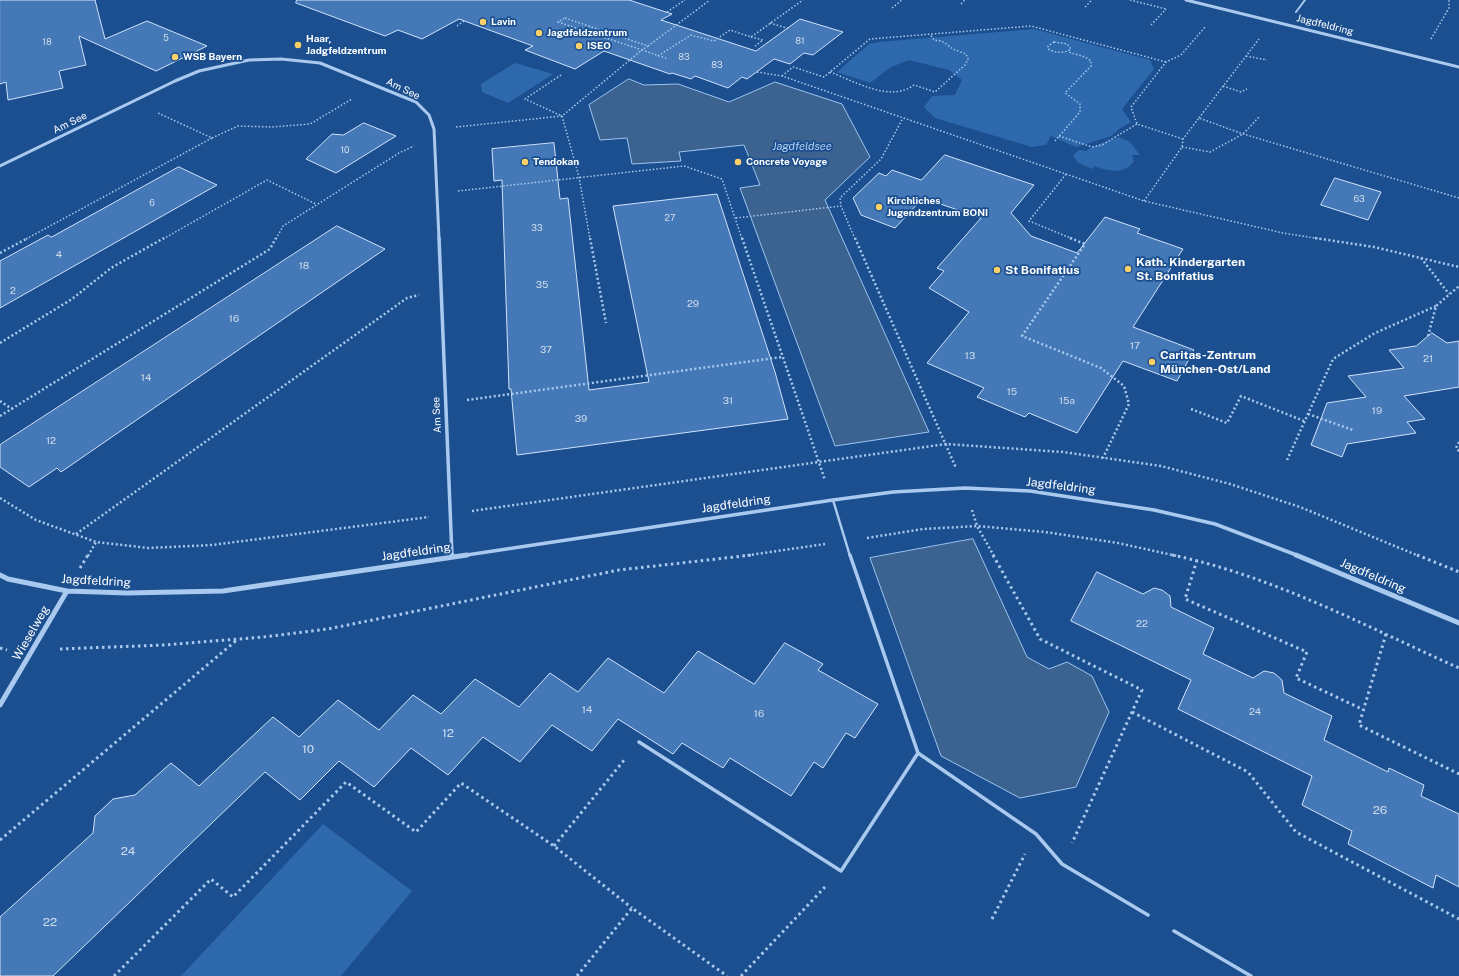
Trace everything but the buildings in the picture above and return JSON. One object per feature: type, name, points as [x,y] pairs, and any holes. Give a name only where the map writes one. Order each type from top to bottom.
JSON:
[{"type":"street","name":"Jagdfeldring","points":[[1186,0],[1459,67]]},
{"type":"street","name":"Am See","points":[[0,166],[175,81],[199,71],[249,60],[281,59],[320,63],[416,102],[429,115],[434,129],[433,138],[452,557]]},
{"type":"street","name":"Jagdfeldring","points":[[0,575],[8,579],[67,591],[127,593],[223,591],[833,500],[893,492],[965,488],[1030,491],[1093,500],[1154,510],[1215,524],[1300,556],[1459,623]]},
{"type":"street","name":"Wieselweg","points":[[0,705],[67,591]]},
{"type":"lane","points":[[1296,12],[1304,1],[1298,0]]},
{"type":"lane","points":[[833,500],[845,541],[918,753],[1036,834],[1062,864],[1148,915]]},
{"type":"lane","points":[[639,742],[841,871],[918,753]]},
{"type":"lane","points":[[1174,931],[1251,976]]},
{"type":"path","points":[[667,12],[686,0]]},
{"type":"path","points":[[434,129],[562,116],[642,50],[710,0]]},
{"type":"path","points":[[751,37],[803,0]]},
{"type":"path","points":[[892,8],[902,0]]},
{"type":"path","points":[[961,4],[965,0]]},
{"type":"path","points":[[1085,7],[1092,0]]},
{"type":"path","points":[[1428,45],[1450,8],[1449,0]]},
{"type":"path","points":[[1137,124],[1131,107],[1166,62],[1181,55],[1221,8]]},
{"type":"path","points":[[1151,25],[1166,9]]},
{"type":"path","points":[[557,18],[562,20]]},
{"type":"path","points":[[648,46],[565,18],[558,22],[668,59]]},
{"type":"path","points":[[457,26],[464,21]]},
{"type":"path","points":[[770,23],[790,29]]},
{"type":"path","points":[[782,76],[794,67],[824,77],[870,39],[1031,26],[1166,62]]},
{"type":"path","points":[[658,56],[691,34],[714,41],[730,30],[763,40],[754,47]]},
{"type":"path","points":[[830,72],[882,90],[897,92],[909,89],[914,85],[934,92],[965,65],[968,59],[966,54],[950,48],[948,44],[943,41],[934,40],[930,34]]},
{"type":"path","points":[[1144,201],[1182,147],[1183,139],[1263,35]]},
{"type":"path","points":[[1064,43],[1071,36]]},
{"type":"path","points":[[1055,140],[1080,112],[1080,104],[1065,93],[1091,66],[1091,61],[1085,57],[1068,52],[1058,53],[1048,49],[1048,46],[1050,43],[1064,43],[1070,46],[1071,49],[1068,52]]},
{"type":"path","points":[[1246,56],[1267,60]]},
{"type":"path","points":[[757,72],[782,76],[1144,201],[1283,234],[1374,247],[1459,266]]},
{"type":"path","points":[[561,75],[525,99],[562,116],[579,177],[606,323]]},
{"type":"path","points":[[0,253],[212,138],[238,126],[272,127],[310,124],[376,85]]},
{"type":"path","points":[[1223,86],[1241,92],[1247,89]]},
{"type":"path","points":[[132,102],[212,138]]},
{"type":"path","points":[[1182,147],[1210,152],[1243,134],[1259,117]]},
{"type":"path","points":[[903,118],[881,159],[840,198],[841,206],[965,488],[977,526],[1040,639],[1142,690],[1062,864]]},
{"type":"path","points":[[1199,118],[1243,134],[1459,198]]},
{"type":"path","points":[[1059,136],[1092,147],[1108,142],[1137,124],[1183,139]]},
{"type":"path","points":[[0,416],[270,249],[283,226],[316,204],[407,149],[433,138]]},
{"type":"path","points":[[436,194],[684,166],[722,179],[782,357],[833,500]]},
{"type":"path","points":[[1066,174],[1029,220],[1085,244],[1022,336],[1101,368],[1124,386],[1129,404],[1103,458]]},
{"type":"path","points":[[0,343],[72,299],[111,268],[267,180],[316,204]]},
{"type":"path","points":[[736,218],[841,206]]},
{"type":"path","points":[[1420,258],[1449,294]]},
{"type":"path","points":[[1287,460],[1333,359],[1375,333],[1436,306],[1459,286]]},
{"type":"path","points":[[76,535],[407,298],[440,290]]},
{"type":"path","points":[[1428,336],[1436,306]]},
{"type":"path","points":[[445,404],[782,357]]},
{"type":"path","points":[[1191,409],[1227,423],[1241,396],[1304,421]]},
{"type":"path","points":[[0,401],[12,409]]},
{"type":"path","points":[[1308,414],[1353,430]]},
{"type":"path","points":[[1459,442],[1456,448],[1459,450]]},
{"type":"path","points":[[0,498],[36,520],[96,542],[148,548],[212,546],[450,514]]},
{"type":"path","points":[[0,648],[32,650],[164,645],[328,629],[619,570],[766,554],[923,529],[977,526],[1045,532],[1111,542],[1198,560],[1276,585],[1459,668]]},
{"type":"path","points":[[67,591],[96,542]]},
{"type":"path","points":[[1198,560],[1184,599],[1307,652],[1296,678],[1364,710]]},
{"type":"path","points":[[1386,634],[1359,725],[1459,774]]},
{"type":"path","points":[[0,840],[238,638]]},
{"type":"path","points":[[1132,712],[1248,772],[1296,832],[1459,919]]},
{"type":"path","points":[[554,846],[639,742]]},
{"type":"path","points":[[114,976],[211,879],[232,897],[346,782],[416,832],[460,783],[554,846],[632,908],[727,976]]},
{"type":"path","points":[[992,919],[1019,865]]},
{"type":"path","points":[[741,976],[841,871]]},
{"type":"path","points":[[577,976],[632,908]]},
{"type":"shaded area","points":[[1034,29],[1150,60],[1154,69],[1122,109],[1131,122],[1111,136],[1076,147],[1051,136],[1046,145],[1032,147],[935,118],[924,107],[932,96],[955,95],[962,80],[949,70],[909,60],[891,67],[870,83],[837,72],[869,44]]},
{"type":"shaded area","points":[[515,63],[553,74],[508,103],[482,92],[481,84]]},
{"type":"shaded area","points":[[1119,137],[1130,142],[1140,155],[1132,155],[1134,161],[1126,168],[1121,170],[1116,171],[1094,166],[1092,169],[1077,162],[1073,155],[1079,150],[1086,151],[1097,145]]},
{"type":"shaded area","points":[[323,824],[412,891],[341,976],[181,976]]},
{"type":"water","name":"Jagdfeldsee","points":[[629,79],[644,85],[678,84],[729,102],[775,82],[842,104],[870,157],[825,200],[929,432],[835,446],[740,188],[760,185],[744,145],[679,152],[681,161],[632,164],[627,138],[600,140],[589,105]]},
{"type":"water","points":[[973,539],[1027,657],[1049,669],[1067,662],[1092,676],[1109,712],[1076,787],[1020,798],[941,756],[870,558]]},
{"type":"place","name":"Lavin","points":[[483,22]]},
{"type":"place","name":"Jagdfeldzentrum","points":[[539,33]]},
{"type":"place","name":"Haar, Jadgfeldzentrum","points":[[298,45]]},
{"type":"place","name":"ISEO","points":[[579,46]]},
{"type":"place","name":"WSB Bayern","points":[[175,57]]},
{"type":"place","name":"Tendokan","points":[[525,162]]},
{"type":"place","name":"Concrete Voyage","points":[[738,162]]},
{"type":"place","name":"Kirchliches Jugendzentrum BONI","points":[[879,207]]},
{"type":"place","name":"Kath. Kindergarten St. Bonifatius","points":[[1128,269]]},
{"type":"place","name":"St Bonifatius","points":[[997,270]]},
{"type":"place","name":"Caritas-Zentrum München-Ost/Land","points":[[1152,362]]}]
